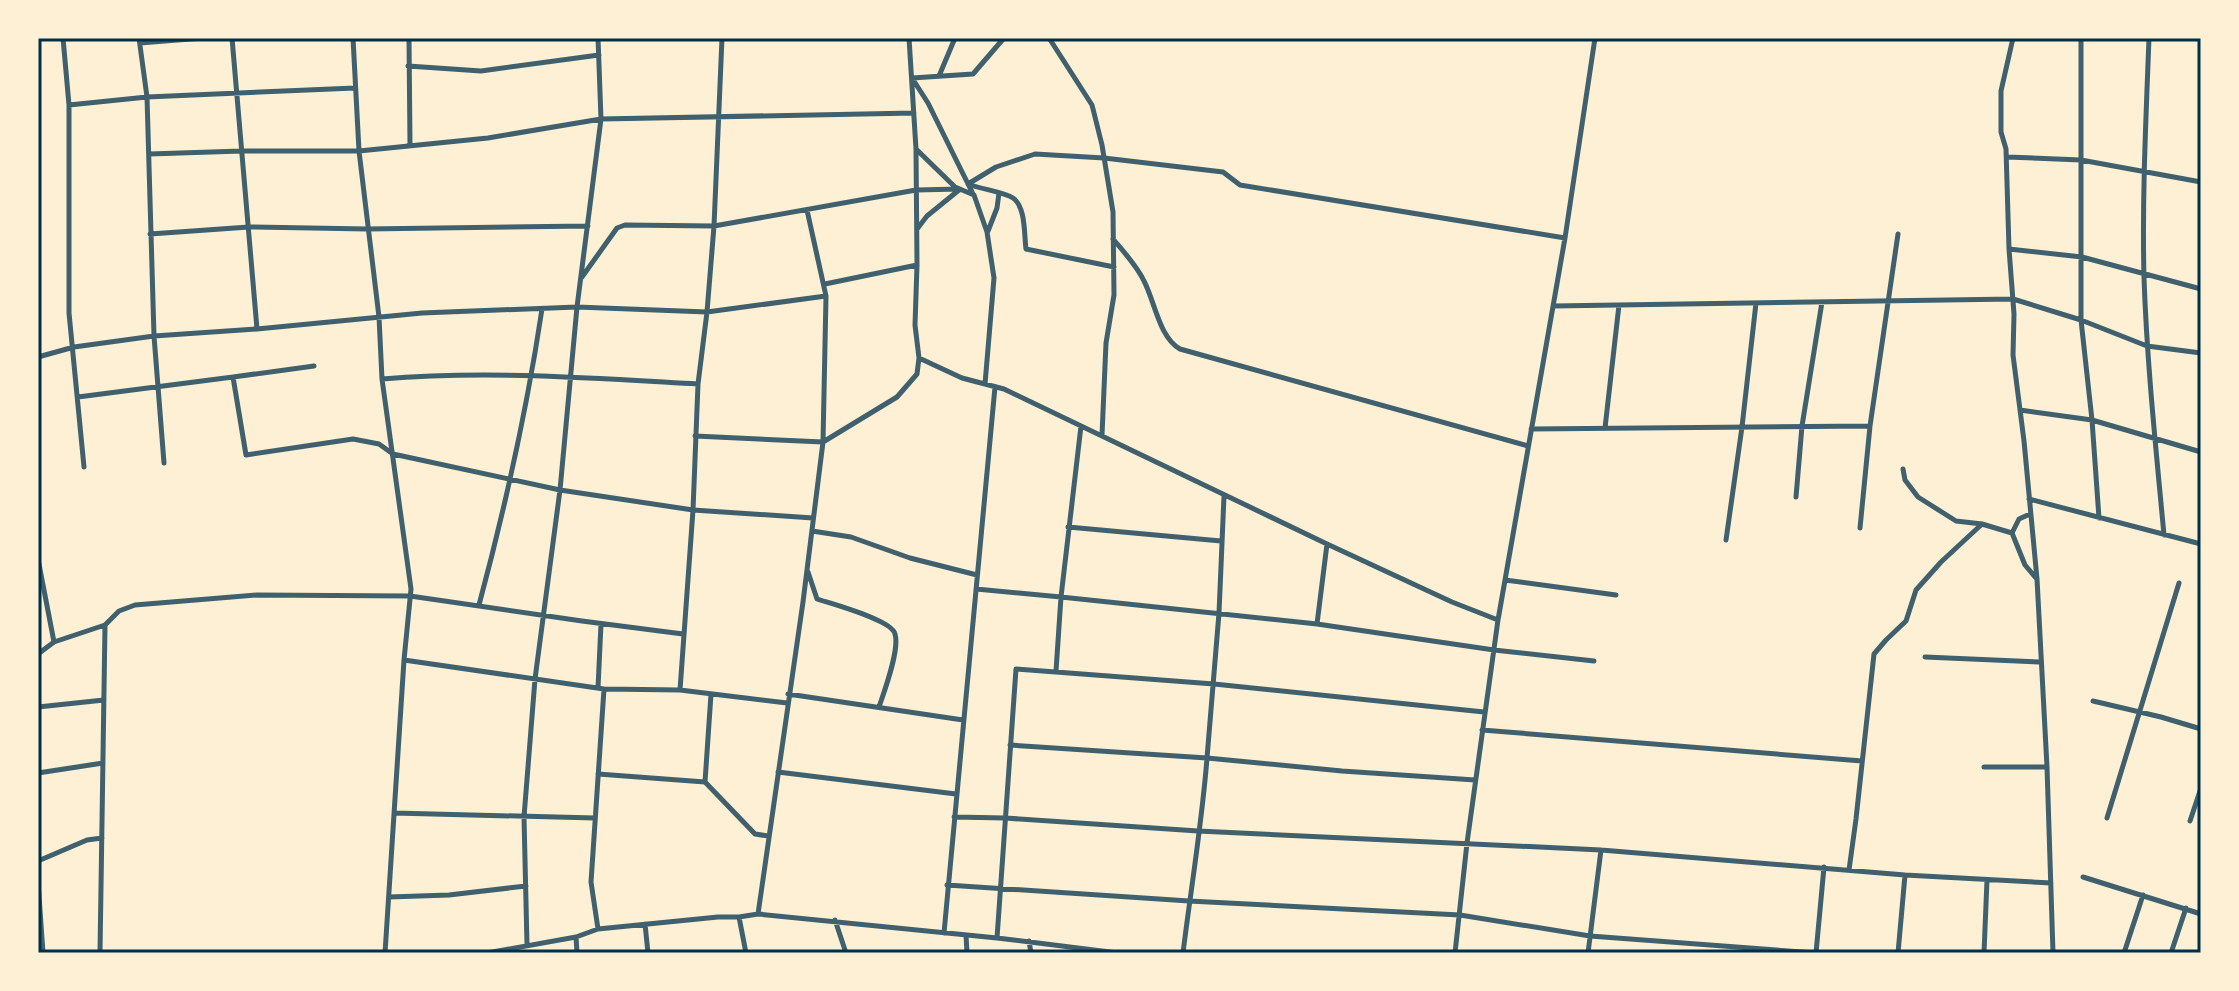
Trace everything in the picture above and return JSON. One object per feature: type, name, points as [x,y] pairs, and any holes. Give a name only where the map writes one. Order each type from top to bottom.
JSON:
[{"type":"street","points":[[63,38],[69,105],[69,313],[84,467]]},
{"type":"street","points":[[164,463],[154,336],[147,97],[140,40],[203,38]]},
{"type":"street","points":[[232,38],[257,329]]},
{"type":"street","points":[[353,38],[359,151],[379,317],[382,379],[411,589],[385,953]]},
{"type":"street","points":[[409,38],[410,146]]},
{"type":"street","points":[[527,945],[524,817],[535,679],[560,490],[577,307],[601,119],[598,38]]},
{"type":"street","points":[[680,690],[693,510],[698,384],[714,226],[722,38]]},
{"type":"street","points":[[695,436],[823,442],[897,397],[917,374],[916,149],[909,38]]},
{"type":"street","points":[[939,76],[955,38]]},
{"type":"street","points":[[912,78],[973,74],[1004,38]]},
{"type":"street","points":[[1049,38],[1092,105],[1113,212],[1114,295],[1106,343],[1102,435]]},
{"type":"street","points":[[1455,953],[1498,620],[1565,238],[1595,38]]},
{"type":"street","points":[[2013,38],[2001,91],[2001,132],[2007,157],[2013,355],[2037,579],[2053,953]]},
{"type":"street","points":[[2081,38],[2081,320],[2099,518]]},
{"type":"street","points":[[2149,38],[2144,275],[2147,346],[2164,535]]},
{"type":"street","points":[[408,66],[481,71],[599,55]]},
{"type":"street","points":[[912,78],[928,103],[974,195],[987,232],[994,278],[985,384]]},
{"type":"street","points":[[69,105],[147,97],[355,88]]},
{"type":"street","points":[[149,154],[359,151],[488,138],[601,119],[914,113]]},
{"type":"street","points":[[916,149],[955,187],[974,195]]},
{"type":"street","points":[[968,184],[996,167],[1035,154],[1104,158],[1223,172],[1240,185],[1565,238]]},
{"type":"street","points":[[2007,157],[2081,160],[2201,182]]},
{"type":"street","points":[[968,184],[1012,197],[1020,208],[1026,249],[1114,267]]},
{"type":"street","points":[[581,278],[617,228],[625,225],[714,226],[916,190],[960,189]]},
{"type":"street","points":[[916,230],[927,216],[960,189]]},
{"type":"street","points":[[987,232],[997,208],[999,193]]},
{"type":"street","points":[[758,914],[823,442],[826,296],[807,210]]},
{"type":"street","points":[[150,234],[249,227],[588,226]]},
{"type":"street","points":[[1860,528],[1870,426],[1898,234]]},
{"type":"street","points":[[1113,239],[1143,279],[1163,329],[1172,345],[1180,349],[1528,446]]},
{"type":"street","points":[[2009,249],[2082,257],[2201,289]]},
{"type":"street","points":[[825,284],[917,265]]},
{"type":"street","points":[[38,357],[74,347],[154,336],[422,313],[577,307],[707,312],[826,296]]},
{"type":"street","points":[[1553,306],[2013,299],[2081,320],[2147,346],[2201,353]]},
{"type":"street","points":[[1796,497],[1802,426],[1822,302]]},
{"type":"street","points":[[1726,540],[1756,303]]},
{"type":"street","points":[[1605,428],[1619,305]]},
{"type":"street","points":[[479,605],[502,523],[532,376],[542,309]]},
{"type":"street","points":[[919,358],[962,378],[1004,389],[1224,496],[1452,602],[1498,620]]},
{"type":"street","points":[[78,397],[314,366]]},
{"type":"street","points":[[382,379],[439,374],[698,384]]},
{"type":"street","points":[[233,377],[246,455],[353,439],[379,444],[393,454],[560,490],[693,510],[813,518]]},
{"type":"street","points":[[944,933],[995,387]]},
{"type":"street","points":[[2020,410],[2092,420],[2201,452]]},
{"type":"street","points":[[1056,671],[1068,527],[1081,426]]},
{"type":"street","points":[[1531,429],[1870,426]]},
{"type":"street","points":[[1903,469],[1905,480],[1918,497],[1956,521],[1982,524],[2012,533]]},
{"type":"street","points":[[1183,953],[1203,808],[1219,613],[1224,496]]},
{"type":"street","points":[[2029,499],[2201,544]]},
{"type":"street","points":[[2030,514],[2019,519],[2012,533],[2025,565],[2037,579]]},
{"type":"street","points":[[1849,870],[1874,654],[1906,621],[1916,590],[1982,524]]},
{"type":"street","points":[[1068,527],[1221,541]]},
{"type":"street","points":[[812,531],[851,537],[910,558],[977,575]]},
{"type":"street","points":[[1317,624],[1327,544]]},
{"type":"street","points":[[38,559],[54,642]]},
{"type":"street","points":[[807,568],[817,599],[864,615],[890,627],[895,633],[888,681],[879,707]]},
{"type":"street","points":[[1505,580],[1616,595]]},
{"type":"street","points":[[2107,818],[2179,583]]},
{"type":"street","points":[[976,589],[1317,624],[1594,661]]},
{"type":"street","points":[[38,654],[54,642],[105,625],[119,611],[135,605],[257,595],[410,596],[683,634]]},
{"type":"street","points":[[598,929],[591,882],[598,774],[601,624]]},
{"type":"street","points":[[100,953],[105,625]]},
{"type":"street","points":[[1925,657],[2040,662]]},
{"type":"street","points":[[404,660],[601,688],[680,690],[787,703]]},
{"type":"street","points":[[997,938],[1016,669],[1214,684],[1484,712]]},
{"type":"street","points":[[705,782],[711,694]]},
{"type":"street","points":[[788,694],[963,720]]},
{"type":"street","points":[[38,707],[104,700]]},
{"type":"street","points":[[2093,701],[2201,729]]},
{"type":"street","points":[[1482,730],[1862,761]]},
{"type":"street","points":[[1010,745],[1475,780]]},
{"type":"street","points":[[38,773],[103,763]]},
{"type":"street","points":[[1984,767],[2047,767]]},
{"type":"street","points":[[778,772],[956,794]]},
{"type":"street","points":[[598,774],[705,782],[755,834],[768,836]]},
{"type":"street","points":[[2190,821],[2201,788]]},
{"type":"street","points":[[394,813],[595,818]]},
{"type":"street","points":[[954,817],[1601,850],[1905,875],[2051,883]]},
{"type":"street","points":[[38,861],[87,840],[102,838]]},
{"type":"street","points":[[1588,953],[1601,850]]},
{"type":"street","points":[[947,885],[1460,915],[1590,936],[1816,953],[1824,867]]},
{"type":"street","points":[[1898,953],[1905,875]]},
{"type":"street","points":[[2083,877],[2201,914]]},
{"type":"street","points":[[1984,953],[1987,880]]},
{"type":"street","points":[[38,882],[43,953]]},
{"type":"street","points":[[389,897],[449,895],[526,886]]},
{"type":"street","points":[[2124,953],[2143,895]]},
{"type":"street","points":[[2171,953],[2186,908]]},
{"type":"street","points":[[487,953],[576,937],[598,929],[758,914],[1118,953]]},
{"type":"street","points":[[739,917],[746,953]]},
{"type":"street","points":[[835,920],[846,953]]},
{"type":"street","points":[[645,924],[648,953]]},
{"type":"street","points":[[966,935],[967,953]]},
{"type":"street","points":[[576,937],[577,953]]},
{"type":"street","points":[[1029,941],[1031,953]]}]
